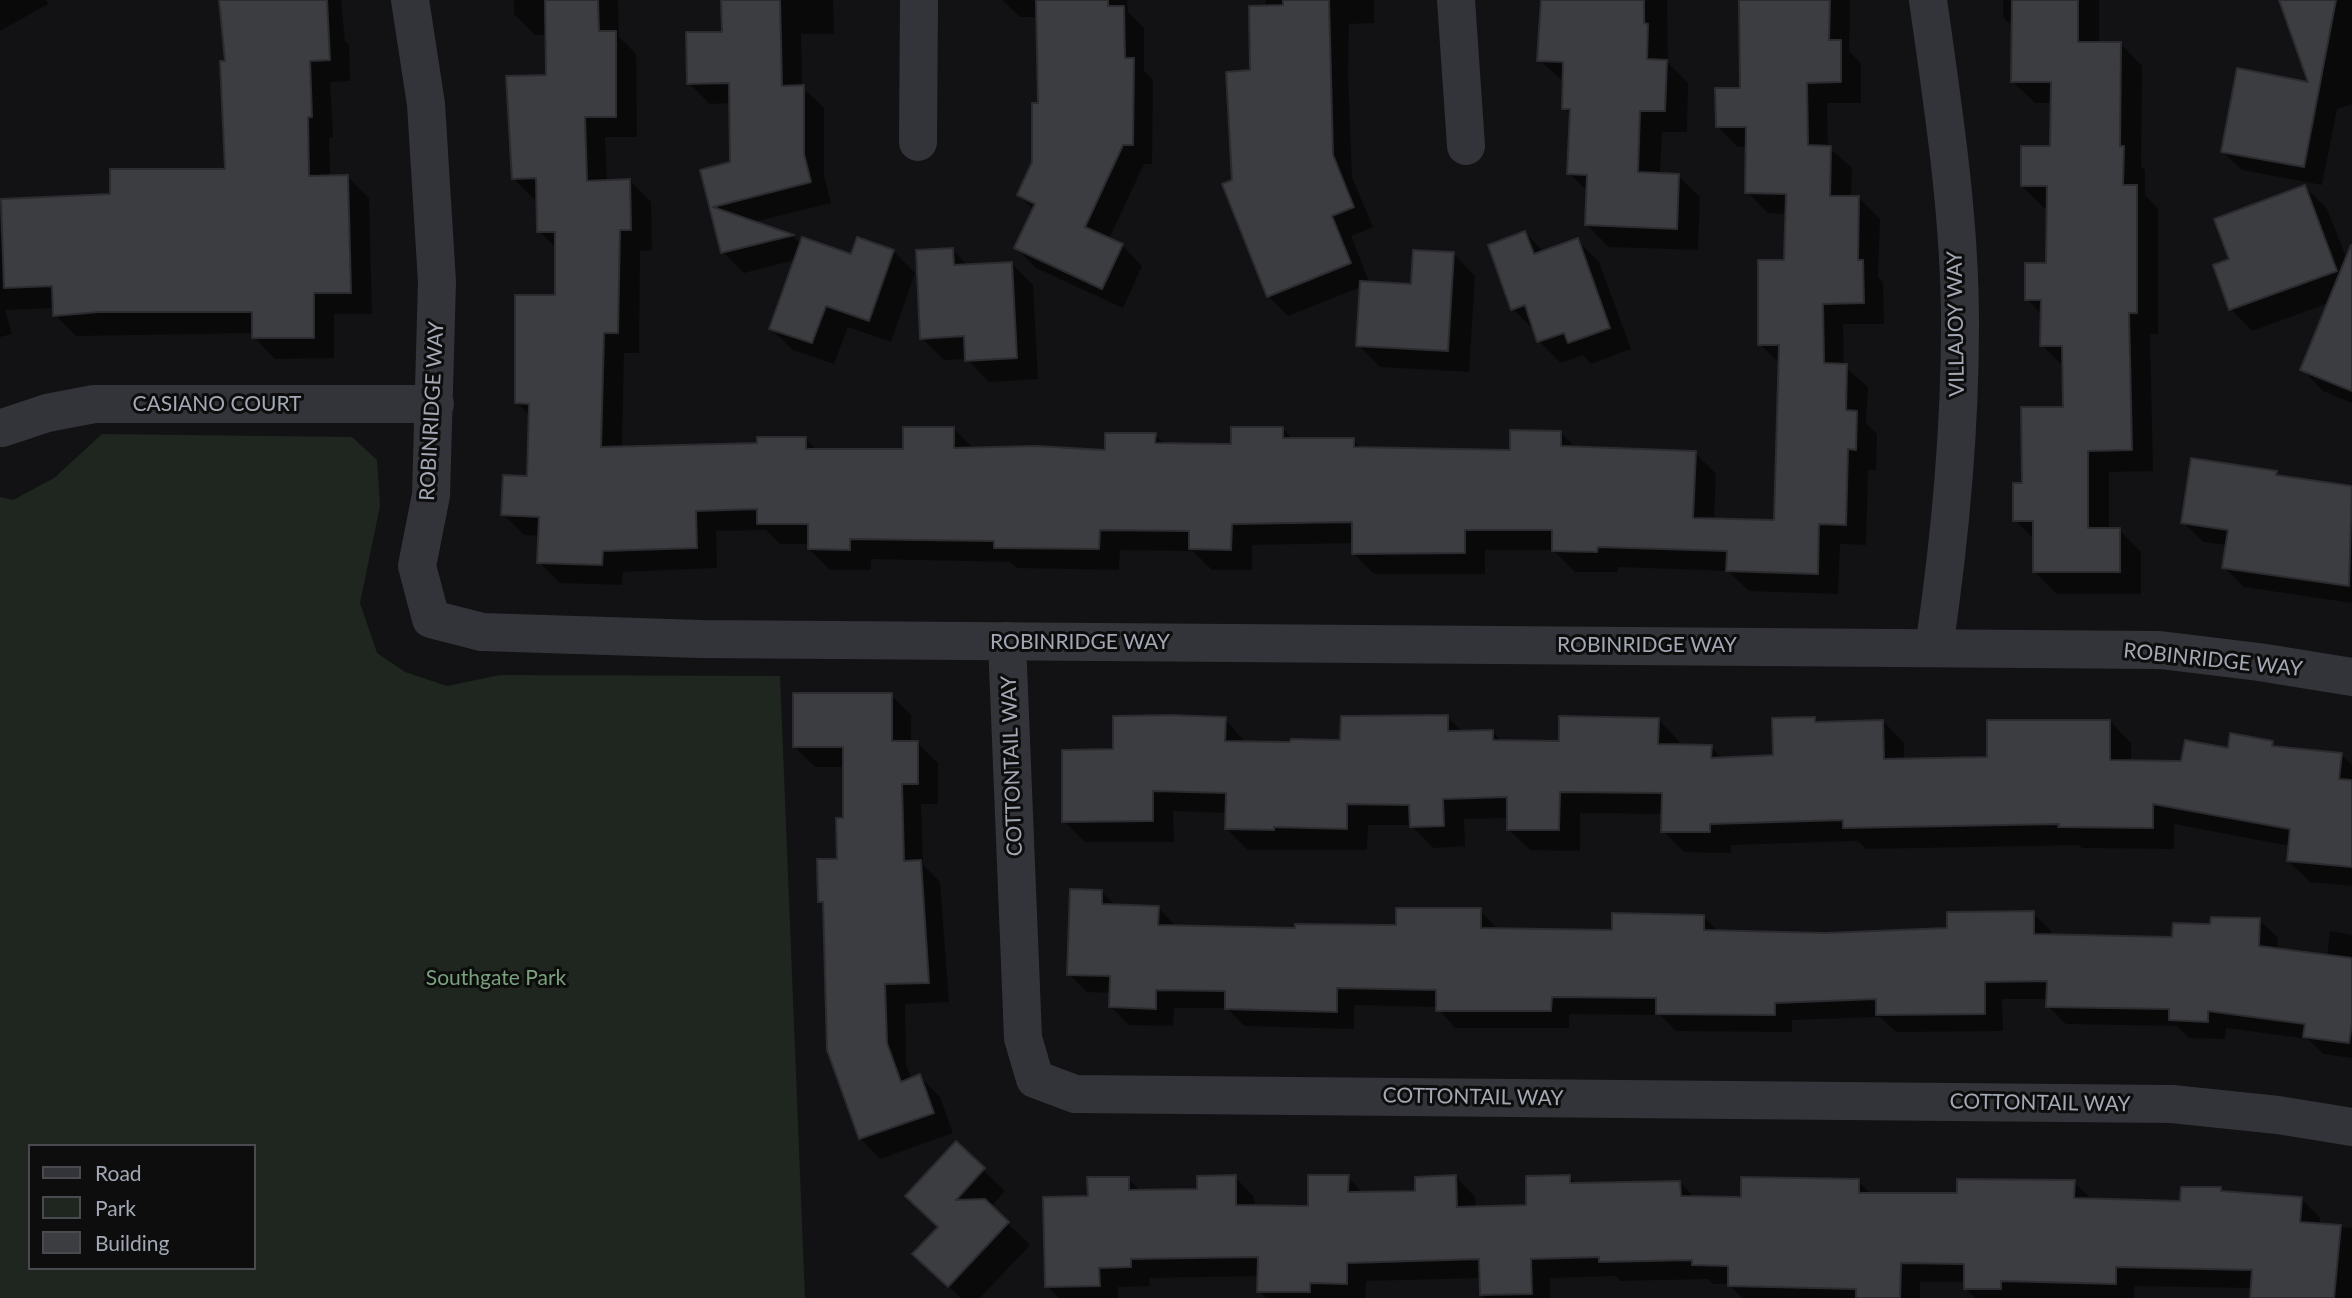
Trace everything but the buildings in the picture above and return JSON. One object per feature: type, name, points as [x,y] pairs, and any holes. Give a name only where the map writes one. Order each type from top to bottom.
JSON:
[{"type":"street","name":"ROBINRIDGE WAY","points":[[410,0],[426,104],[438,282],[431,495],[417,566],[431,619],[482,632],[701,639],[2160,650],[2352,677]]},
{"type":"street","points":[[918,142],[919,0]]},
{"type":"street","points":[[1456,0],[1466,146]]},
{"type":"street","name":"VILLAJOY WAY","points":[[1928,0],[1951,162],[1960,322],[1956,449],[1934,648]]},
{"type":"street","name":"CASIANO COURT","points":[[2,428],[47,413],[94,404],[435,404]]},
{"type":"street","name":"COTTONTAIL WAY","points":[[1007,641],[1023,1038],[1035,1079],[1075,1094],[2172,1104],[2278,1115],[2352,1127]]},
{"type":"green space","name":"Southgate Park","points":[[102,434],[352,437],[377,460],[380,506],[360,603],[377,653],[405,672],[447,686],[500,675],[780,676],[805,1298],[0,1298],[0,497],[13,500],[54,478]]}]
